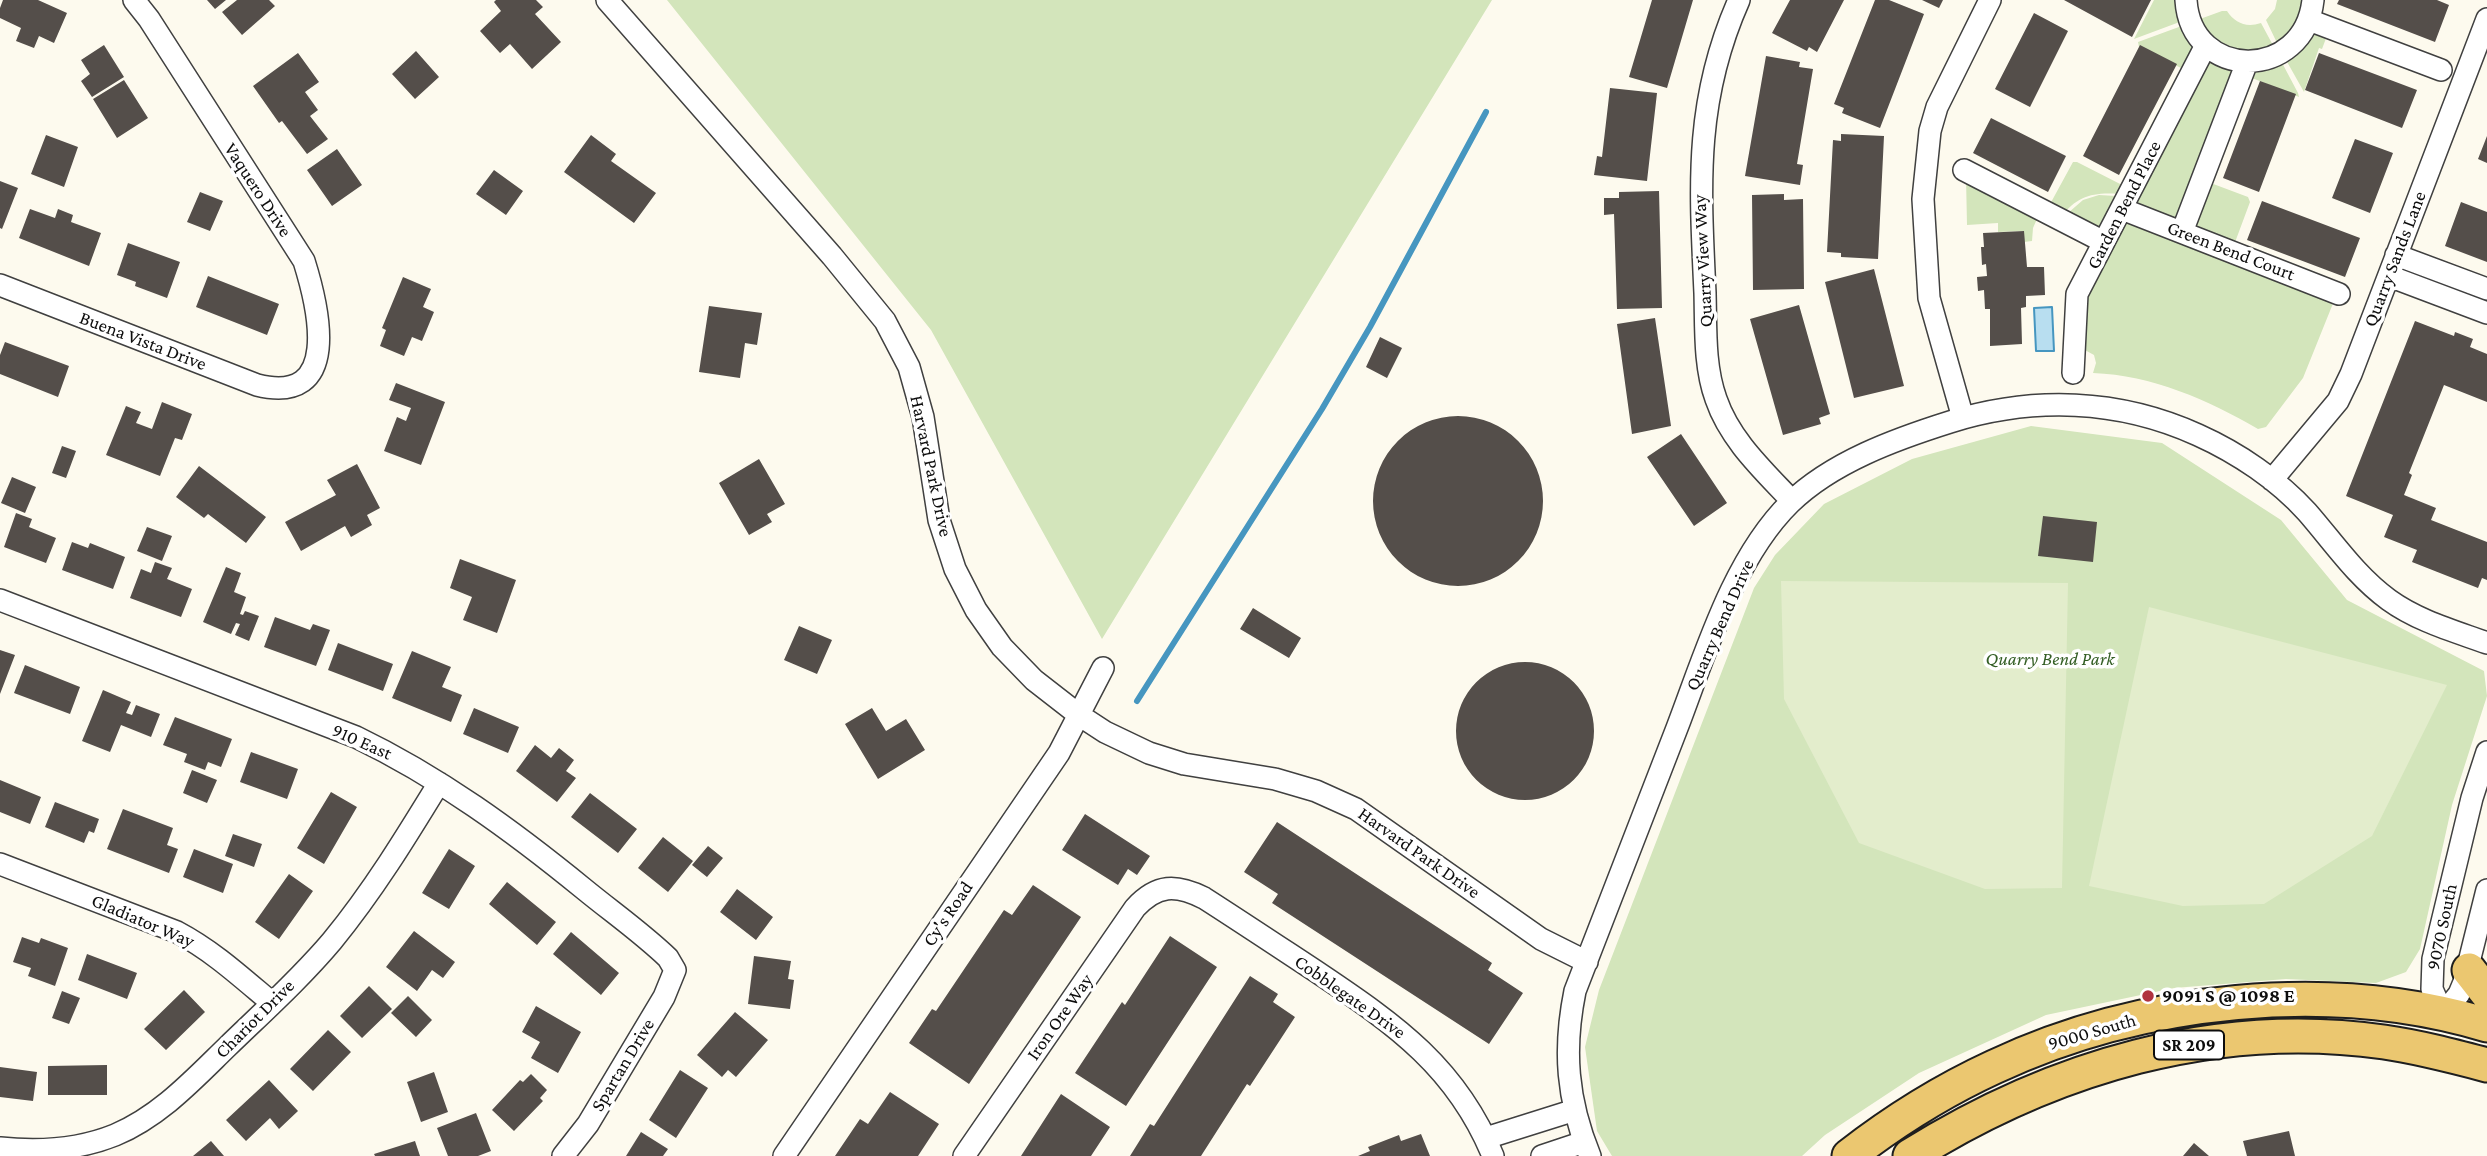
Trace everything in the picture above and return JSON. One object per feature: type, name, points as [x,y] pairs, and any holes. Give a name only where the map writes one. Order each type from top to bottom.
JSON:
[{"type":"main road","name":"9000 South","points":[[1849,1156],[1912,1111],[1994,1066],[2037,1048],[2113,1024],[2190,1009],[2266,1001],[2350,1002],[2443,1014],[2487,1025]]},
{"type":"main road","points":[[2192,1044],[2227,1029],[2274,1018],[2328,1016],[2401,1022],[2443,1014],[2460,1029],[2487,1043]]},
{"type":"main road","name":"9000 South","points":[[1910,1156],[1976,1117],[2044,1086],[2116,1061],[2192,1044],[2271,1037],[2346,1038],[2424,1048],[2487,1065]]},
{"type":"street","name":"Vaquero Drive","points":[[134,0],[149,19],[303,261],[314,294],[319,340],[317,358],[312,370],[301,382],[288,389]]},
{"type":"street","name":"Harvard Park Drive","points":[[607,0],[823,246],[885,321],[909,367],[923,417],[939,520],[955,569],[976,610],[1002,647],[1034,680],[1079,715],[1115,738],[1149,753],[1184,764],[1275,779],[1316,791],[1356,809],[1541,939],[1587,962]]},
{"type":"street","name":"Quarry View Way","points":[[1739,0],[1717,61],[1701,152],[1701,214],[1709,373],[1716,400],[1733,434],[1744,450],[1792,501]]},
{"type":"street","points":[[1963,418],[1929,298],[1923,199],[1930,131],[1937,107],[1990,0]]},
{"type":"street","points":[[2186,0],[2190,21],[2206,45],[2225,57],[2247,62],[2280,54],[2298,40],[2311,10],[2441,70]]},
{"type":"street","name":"Quarry Sands Lane","points":[[2272,480],[2338,401],[2351,374],[2487,19]]},
{"type":"street","name":"Garden Bend Place","points":[[2073,373],[2076,299],[2206,45]]},
{"type":"street","points":[[2182,232],[2247,62]]},
{"type":"street","points":[[1964,170],[2104,242]]},
{"type":"street","name":"Green Bend Court","points":[[2122,209],[2339,294]]},
{"type":"street","points":[[2396,256],[2487,289]]},
{"type":"street","points":[[2389,276],[2487,313]]},
{"type":"street","name":"Buena Vista Drive","points":[[0,285],[257,385],[288,389]]},
{"type":"street","name":"Quarry Bend Drive","points":[[1587,1149],[1575,1110],[1567,1051],[1575,991],[1742,568],[1763,534],[1792,501],[1843,464],[1901,437],[1963,418],[2013,407],[2065,404],[2114,407],[2158,419],[2237,456],[2272,480],[2304,509],[2359,575],[2391,602],[2426,620],[2487,643]]},
{"type":"street","name":"910 East","points":[[0,600],[356,737],[397,757],[483,811],[545,858],[657,948],[668,958],[675,970]]},
{"type":"street","name":"Cy's Road","points":[[784,1156],[1059,753],[1103,668]]},
{"type":"street","name":"9070 South","points":[[2487,752],[2464,829],[2432,959],[2432,989],[2443,1014],[2459,994],[2478,981],[2487,890]]},
{"type":"street","name":"Chariot Drive","points":[[0,1147],[40,1151],[77,1147],[115,1135],[179,1094],[331,941],[388,865],[439,783]]},
{"type":"street","name":"Gladiator Way","points":[[0,864],[177,932],[222,960],[272,1003]]},
{"type":"street","name":"Cobblegate Drive","points":[[1165,889],[1182,888],[1204,898],[1380,1014],[1433,1061],[1476,1118],[1490,1147]]},
{"type":"street","name":"Iron Ore Way","points":[[964,1156],[1135,908],[1153,893],[1165,889]]},
{"type":"street","name":"Spartan Drive","points":[[564,1156],[588,1124],[664,997],[675,970]]},
{"type":"street","points":[[1490,1147],[1575,1110]]},
{"type":"street","points":[[1542,1156],[1587,1149]]},
{"type":"green space","points":[[667,0],[1492,0],[1102,639],[931,330]]},
{"type":"green space","points":[[2154,0],[2182,0],[2185,20],[2134,39]]},
{"type":"green space","points":[[2277,0],[2309,0],[2309,6],[2278,45],[2266,20],[2275,9]]},
{"type":"green space","points":[[2227,11],[2241,23],[2261,23],[2275,49],[2264,56],[2217,48],[2200,19]]},
{"type":"green space","points":[[2187,24],[2202,47],[2189,72],[2139,47],[2138,42]]},
{"type":"green space","points":[[2312,26],[2328,33],[2322,49],[2319,48],[2304,92],[2286,60]]},
{"type":"green space","points":[[2206,51],[2243,66],[2182,225],[2129,209]]},
{"type":"green space","points":[[2280,59],[2299,97],[2252,78],[2248,66]]},
{"type":"green space","points":[[2073,162],[2126,187],[2119,194],[2086,197],[2073,204],[2061,217],[2049,206]]},
{"type":"green space","points":[[1966,177],[2040,212],[2033,228],[2032,241],[2024,242],[2023,231],[1998,232],[1998,223],[1967,225]]},
{"type":"green space","points":[[2208,182],[2248,197],[2250,202],[2234,245],[2189,232]]},
{"type":"green space","points":[[2099,195],[2116,196],[2105,236],[2068,213],[2083,200]]},
{"type":"green space","points":[[2122,213],[2336,296],[2303,378],[2266,427],[2258,429],[2199,399],[2158,384],[2093,373],[2096,363],[2094,355],[2083,349],[2077,304]]},
{"type":"green space","name":"Quarry Bend Park","points":[[2031,426],[2162,443],[2281,520],[2347,600],[2484,671],[2487,696],[2452,805],[2420,949],[2406,972],[2376,983],[2286,979],[2174,988],[2046,1015],[1919,1073],[1825,1135],[1802,1156],[1612,1156],[1597,1131],[1585,1047],[1599,990],[1754,588],[1775,555],[1824,504],[1912,459]]},
{"type":"green space","points":[[1781,581],[2068,583],[2062,888],[1985,889],[1859,843],[1784,699]]},
{"type":"green space","points":[[2149,607],[2447,685],[2372,836],[2264,904],[2183,906],[2089,886]]},
{"type":"water","points":[[2052,307],[2054,351],[2036,351],[2034,308]]},
{"type":"building","points":[[3,0],[38,0],[67,13],[54,43],[39,36],[34,48],[16,41],[21,28],[0,18]]},
{"type":"building","points":[[207,0],[226,0],[215,9]]},
{"type":"building","points":[[237,0],[269,0],[275,6],[242,35],[222,12]]},
{"type":"building","points":[[536,0],[543,7],[535,14],[561,42],[532,69],[510,44],[500,53],[480,31],[501,11],[494,2]]},
{"type":"building","points":[[1652,0],[1693,0],[1667,88],[1629,77]]},
{"type":"building","points":[[1790,0],[1844,0],[1817,52],[1809,47],[1807,51],[1772,33]]},
{"type":"building","points":[[1875,0],[1889,0],[1924,14],[1880,128],[1842,113],[1844,108],[1834,104]]},
{"type":"building","points":[[1922,0],[1943,0],[1939,8]]},
{"type":"building","points":[[2064,0],[2151,0],[2132,37]]},
{"type":"building","points":[[2339,0],[2437,0],[2449,5],[2435,42],[2337,4]]},
{"type":"building","points":[[2034,13],[2068,31],[2030,107],[1995,89]]},
{"type":"building","points":[[104,45],[124,77],[92,97],[81,81],[90,74],[81,60]]},
{"type":"building","points":[[2140,45],[2177,64],[2119,175],[2083,156]]},
{"type":"building","points":[[416,51],[439,77],[415,99],[392,74]]},
{"type":"building","points":[[298,53],[319,82],[305,92],[318,110],[310,116],[328,139],[307,154],[282,121],[279,123],[253,86]]},
{"type":"building","points":[[2319,53],[2417,90],[2402,128],[2305,90]]},
{"type":"building","points":[[1766,56],[1800,62],[1799,67],[1813,69],[1797,164],[1803,165],[1800,185],[1745,176]]},
{"type":"building","points":[[124,80],[148,118],[117,138],[93,99]]},
{"type":"building","points":[[2260,81],[2296,94],[2259,192],[2223,178]]},
{"type":"building","points":[[1610,88],[1657,93],[1647,181],[1594,175],[1597,156],[1602,157]]},
{"type":"building","points":[[1991,118],[2066,156],[2048,192],[1973,153]]},
{"type":"building","points":[[1841,134],[1884,136],[1878,259],[1841,257],[1841,253],[1827,252],[1833,140],[1841,141]]},
{"type":"building","points":[[46,135],[78,147],[64,187],[31,174]]},
{"type":"building","points":[[591,135],[616,154],[611,161],[656,193],[634,223],[564,172]]},
{"type":"building","points":[[2487,136],[2487,163],[2478,159]]},
{"type":"building","points":[[2355,139],[2393,153],[2370,213],[2332,198]]},
{"type":"building","points":[[337,149],[362,185],[332,206],[307,170]]},
{"type":"building","points":[[494,170],[523,191],[506,215],[476,194]]},
{"type":"building","points":[[0,181],[18,188],[2,229],[0,228]]},
{"type":"building","points":[[1659,191],[1662,308],[1617,309],[1614,214],[1604,215],[1604,198],[1619,198],[1619,192]]},
{"type":"building","points":[[200,192],[223,201],[210,231],[187,222]]},
{"type":"building","points":[[1784,194],[1784,200],[1803,199],[1804,289],[1753,290],[1752,195]]},
{"type":"building","points":[[2262,201],[2360,238],[2345,277],[2247,240]]},
{"type":"building","points":[[2461,202],[2487,212],[2487,262],[2445,246]]},
{"type":"building","points":[[30,209],[55,218],[58,209],[73,215],[71,222],[101,233],[89,266],[19,238]]},
{"type":"building","points":[[2024,231],[2027,267],[2044,267],[2045,295],[2026,296],[2026,307],[2021,308],[2022,344],[1990,346],[1990,309],[1985,309],[1984,290],[1978,291],[1977,277],[1987,276],[1986,264],[1982,265],[1983,233]]},
{"type":"building","points":[[128,243],[180,262],[167,298],[135,286],[136,282],[117,275]]},
{"type":"building","points":[[1874,269],[1904,386],[1854,398],[1825,282]]},
{"type":"building","points":[[208,276],[279,304],[267,335],[196,307]]},
{"type":"building","points":[[403,277],[431,289],[423,307],[434,312],[422,341],[412,337],[404,356],[380,346],[386,330],[382,328]]},
{"type":"building","points":[[1799,305],[1830,414],[1819,418],[1821,424],[1783,435],[1750,319]]},
{"type":"building","points":[[709,306],[762,313],[757,345],[745,343],[740,378],[699,372]]},
{"type":"building","points":[[1655,318],[1671,426],[1632,434],[1617,324]]},
{"type":"building","points":[[2415,321],[2454,336],[2455,332],[2473,339],[2470,347],[2487,354],[2487,402],[2444,385],[2409,473],[2412,475],[2404,495],[2436,508],[2431,520],[2487,542],[2487,580],[2482,578],[2478,588],[2412,562],[2417,550],[2384,537],[2393,515],[2346,496]]},
{"type":"building","points":[[1380,337],[1402,348],[1387,378],[1366,367]]},
{"type":"building","points":[[5,342],[69,366],[58,397],[0,374],[0,355]]},
{"type":"building","points":[[396,383],[445,402],[421,465],[384,451],[397,417],[406,421],[411,408],[389,400]]},
{"type":"building","points":[[162,402],[192,414],[182,440],[175,438],[160,476],[106,455],[126,406],[141,412],[136,423],[152,429]]},
{"type":"building","points":[[1458,416],[1491,422],[1518,441],[1537,468],[1543,501],[1537,534],[1518,561],[1491,580],[1458,586],[1425,580],[1398,561],[1379,534],[1373,501],[1379,468],[1398,441],[1425,422]]},
{"type":"building","points":[[1681,434],[1727,503],[1694,526],[1647,457]]},
{"type":"building","points":[[62,446],[76,451],[66,478],[52,473]]},
{"type":"building","points":[[759,459],[785,504],[767,514],[772,522],[749,535],[719,483]]},
{"type":"building","points":[[357,464],[380,508],[367,515],[372,525],[351,537],[345,526],[301,551],[285,522],[336,495],[327,480]]},
{"type":"building","points":[[199,466],[266,517],[246,543],[208,514],[204,518],[176,497]]},
{"type":"building","points":[[12,477],[36,487],[25,513],[1,503]]},
{"type":"building","points":[[16,513],[32,519],[29,527],[56,538],[46,563],[4,547]]},
{"type":"building","points":[[2043,516],[2097,522],[2093,562],[2038,556]]},
{"type":"building","points":[[147,527],[172,536],[162,561],[137,551]]},
{"type":"building","points":[[72,542],[88,548],[90,543],[125,557],[113,589],[62,570]]},
{"type":"building","points":[[460,559],[516,580],[497,633],[463,620],[472,597],[450,588]]},
{"type":"building","points":[[155,562],[172,568],[167,579],[192,589],[181,617],[130,598],[141,569],[151,573]]},
{"type":"building","points":[[226,567],[241,573],[234,592],[246,597],[240,614],[243,615],[245,611],[259,616],[249,641],[235,635],[240,624],[236,623],[231,634],[203,622]]},
{"type":"building","points":[[1253,608],[1301,638],[1289,658],[1240,629]]},
{"type":"building","points":[[275,617],[310,630],[313,624],[330,630],[316,666],[264,647]]},
{"type":"building","points":[[799,626],[832,640],[817,674],[784,660]]},
{"type":"building","points":[[338,643],[393,664],[383,691],[328,670]]},
{"type":"building","points":[[0,650],[15,655],[0,694]]},
{"type":"building","points":[[412,651],[451,667],[442,687],[462,695],[451,722],[392,698]]},
{"type":"building","points":[[1525,662],[1552,667],[1574,682],[1589,704],[1594,731],[1589,758],[1574,780],[1552,795],[1525,800],[1498,795],[1476,780],[1461,758],[1456,731],[1461,704],[1476,682],[1498,667]]},
{"type":"building","points":[[25,665],[80,687],[70,714],[14,693]]},
{"type":"building","points":[[103,690],[131,702],[126,713],[132,715],[136,705],[160,714],[151,737],[121,725],[110,752],[82,741]]},
{"type":"building","points":[[474,708],[519,727],[508,753],[463,734]]},
{"type":"building","points":[[872,708],[886,731],[906,719],[925,750],[878,779],[845,724]]},
{"type":"building","points":[[175,717],[232,739],[221,767],[208,762],[205,770],[184,762],[187,754],[163,745]]},
{"type":"building","points":[[535,745],[551,758],[559,748],[574,760],[566,771],[576,778],[557,802],[516,771]]},
{"type":"building","points":[[251,752],[298,769],[287,799],[240,782]]},
{"type":"building","points":[[192,770],[217,780],[207,803],[183,793]]},
{"type":"building","points":[[0,780],[41,797],[30,824],[0,812]]},
{"type":"building","points":[[331,792],[357,807],[324,864],[297,848]]},
{"type":"building","points":[[590,793],[637,829],[618,853],[571,817]]},
{"type":"building","points":[[55,802],[99,819],[94,833],[89,831],[84,843],[45,827]]},
{"type":"building","points":[[123,809],[173,828],[167,845],[178,849],[169,873],[107,849]]},
{"type":"building","points":[[1085,814],[1150,856],[1137,875],[1128,869],[1118,885],[1062,850]]},
{"type":"building","points":[[1277,822],[1492,963],[1488,970],[1523,993],[1489,1044],[1272,903],[1278,894],[1244,872]]},
{"type":"building","points":[[233,834],[262,844],[254,867],[225,856]]},
{"type":"building","points":[[663,837],[693,861],[668,892],[638,868]]},
{"type":"building","points":[[708,846],[723,858],[707,877],[692,865]]},
{"type":"building","points":[[194,849],[233,864],[223,893],[183,877]]},
{"type":"building","points":[[449,849],[475,866],[449,909],[422,893]]},
{"type":"building","points":[[289,874],[313,891],[279,939],[255,922]]},
{"type":"building","points":[[507,882],[556,922],[537,945],[489,904]]},
{"type":"building","points":[[1033,885],[1081,917],[969,1084],[909,1043],[932,1009],[936,1011],[1004,910],[1012,915]]},
{"type":"building","points":[[737,889],[773,917],[756,940],[720,912]]},
{"type":"building","points":[[414,931],[455,962],[443,978],[432,970],[417,991],[386,967]]},
{"type":"building","points":[[571,932],[619,973],[601,995],[553,954]]},
{"type":"building","points":[[1170,936],[1217,967],[1126,1106],[1075,1073],[1122,1002],[1125,1005]]},
{"type":"building","points":[[22,937],[39,943],[41,938],[68,948],[55,986],[28,976],[31,968],[13,962]]},
{"type":"building","points":[[87,954],[137,973],[127,999],[78,980]]},
{"type":"building","points":[[754,956],[791,961],[788,979],[794,980],[790,1009],[748,1004]]},
{"type":"building","points":[[1250,976],[1278,994],[1273,1002],[1295,1017],[1250,1086],[1247,1084],[1201,1156],[1130,1156],[1150,1124],[1154,1126]]},
{"type":"building","points":[[369,986],[392,1009],[362,1038],[340,1016]]},
{"type":"building","points":[[184,990],[205,1012],[166,1050],[144,1029]]},
{"type":"building","points":[[62,991],[80,998],[69,1024],[52,1018]]},
{"type":"building","points":[[408,996],[432,1020],[416,1037],[391,1013]]},
{"type":"building","points":[[536,1006],[581,1032],[558,1073],[531,1058],[540,1042],[522,1032]]},
{"type":"building","points":[[735,1012],[768,1040],[736,1077],[728,1070],[722,1077],[697,1055]]},
{"type":"building","points":[[328,1030],[351,1052],[313,1091],[290,1069]]},
{"type":"building","points":[[107,1065],[107,1095],[48,1095],[48,1066]]},
{"type":"building","points":[[0,1067],[37,1072],[33,1101],[0,1097]]},
{"type":"building","points":[[680,1070],[708,1088],[676,1138],[649,1120]]},
{"type":"building","points":[[434,1072],[448,1112],[421,1122],[407,1082]]},
{"type":"building","points":[[531,1074],[547,1090],[540,1098],[543,1101],[514,1131],[492,1110],[520,1080],[523,1082]]},
{"type":"building","points":[[269,1080],[298,1111],[279,1129],[270,1118],[246,1141],[226,1120]]},
{"type":"building","points":[[890,1092],[939,1124],[918,1156],[835,1156],[860,1119],[868,1124]]},
{"type":"building","points":[[1061,1094],[1110,1127],[1091,1156],[1021,1156]]},
{"type":"building","points":[[476,1113],[491,1151],[478,1156],[448,1156],[437,1128]]},
{"type":"building","points":[[2289,1131],[2295,1156],[2247,1156],[2243,1141]]},
{"type":"building","points":[[641,1132],[668,1149],[663,1156],[626,1156]]},
{"type":"building","points":[[1421,1134],[1430,1156],[1358,1156],[1370,1151],[1368,1147],[1399,1135],[1401,1141]]},
{"type":"building","points":[[211,1141],[224,1156],[193,1156]]},
{"type":"building","points":[[415,1141],[420,1156],[374,1154]]},
{"type":"building","points":[[2194,1143],[2209,1156],[2183,1156]]},
{"type":"waterway","points":[[1137,701],[1322,409],[1370,327],[1486,112]]},
{"type":"place","name":"9091 S @ 1098 E","points":[[2148,996]]}]
